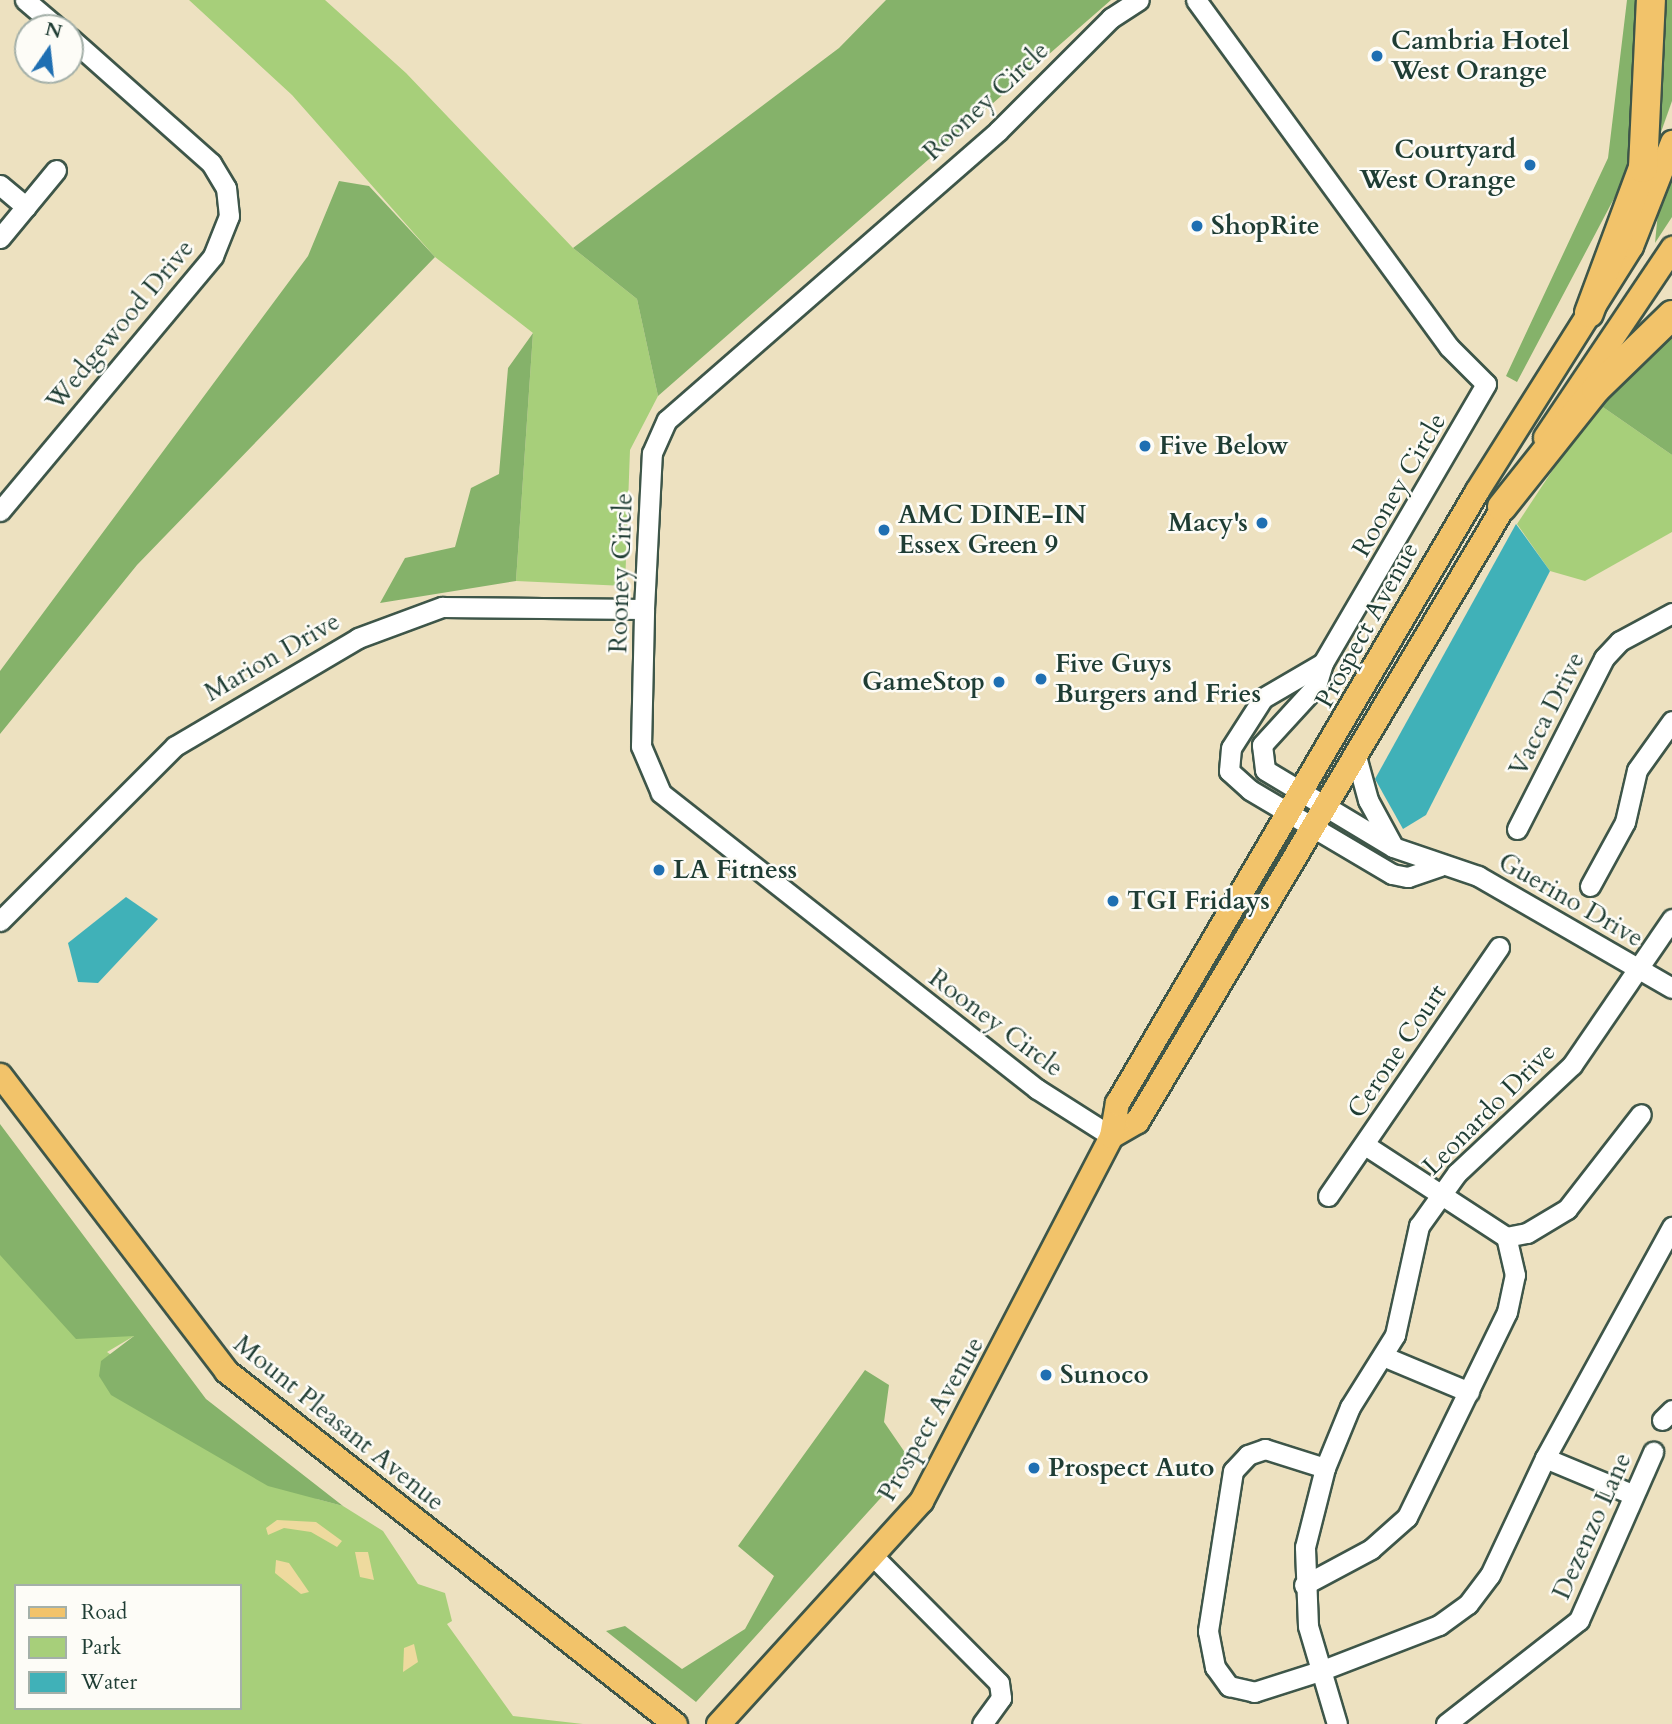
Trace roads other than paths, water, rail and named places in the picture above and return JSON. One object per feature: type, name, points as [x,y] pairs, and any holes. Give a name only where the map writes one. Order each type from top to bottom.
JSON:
[{"type":"highway","points":[[1589,313],[1643,168],[1651,0]]},
{"type":"highway","points":[[1502,507],[1596,389],[1672,314]]},
{"type":"main road","name":"Prospect Avenue","points":[[718,1724],[875,1558],[922,1501],[1111,1136],[1117,1103],[1469,503],[1631,247],[1672,142]]},
{"type":"main road","name":"Prospect Avenue","points":[[1111,1136],[1137,1121],[1502,507],[1672,248]]},
{"type":"main road","name":"Mount Pleasant Avenue","points":[[0,1075],[226,1371],[675,1724]]},
{"type":"street","points":[[24,0],[41,14]]},
{"type":"street","name":"Rooney Circle","points":[[1111,1136],[1037,1089],[661,793],[641,746],[644,609],[652,453],[675,411],[1139,0]]},
{"type":"street","name":"Rooney Circle","points":[[1196,0],[1449,347],[1486,383],[1323,663],[1316,686],[1269,734],[1260,755],[1271,777],[1294,803]]},
{"type":"street","name":"Wedgewood Drive","points":[[0,511],[221,244],[229,202],[206,158],[84,50]]},
{"type":"street","points":[[0,238],[56,170]]},
{"type":"street","points":[[0,185],[26,206]]},
{"type":"street","name":"Marion Drive","points":[[0,921],[175,746],[358,638],[442,607],[644,609]]},
{"type":"street","name":"Vacca Drive","points":[[1517,829],[1604,658],[1620,641],[1672,613]]},
{"type":"street","name":"Rooney Circle","points":[[1318,818],[1294,803],[1237,782],[1227,757],[1263,698],[1323,663]]},
{"type":"street","points":[[1590,886],[1625,822],[1637,770],[1672,721]]},
{"type":"street","points":[[1356,756],[1368,800],[1393,847]]},
{"type":"street","points":[[1318,818],[1392,874],[1408,877],[1440,866]]},
{"type":"street","name":"Guerino Drive","points":[[1318,818],[1516,896],[1672,988]]},
{"type":"street","name":"Leonardo Drive","points":[[1337,1724],[1320,1671],[1304,1585],[1305,1548],[1325,1468],[1350,1407],[1385,1357],[1412,1247],[1439,1194],[1572,1065],[1672,919]]},
{"type":"street","name":"Cerone Court","points":[[1499,947],[1365,1145],[1506,1237]]},
{"type":"street","points":[[1304,1585],[1371,1549],[1407,1517],[1469,1392],[1514,1292],[1506,1237],[1527,1233],[1567,1209],[1641,1114]]},
{"type":"street","points":[[1328,1196],[1365,1145]]},
{"type":"street","points":[[1325,1468],[1265,1450],[1248,1455],[1233,1471],[1208,1631],[1215,1667],[1229,1686],[1254,1692],[1320,1671],[1439,1625],[1468,1604],[1490,1575],[1545,1458],[1672,1227]]},
{"type":"street","points":[[1385,1357],[1469,1392]]},
{"type":"street","name":"Dezenzo Lane","points":[[1446,1724],[1578,1620],[1653,1452]]},
{"type":"street","points":[[1545,1458],[1634,1496]]},
{"type":"street","points":[[875,1558],[999,1683],[1001,1698],[982,1724]]},
{"type":"water","points":[[1516,524],[1550,571],[1426,815],[1403,829],[1375,779]]},
{"type":"water","points":[[126,897],[158,919],[98,983],[78,982],[68,943]]},
{"type":"place","name":"Cambria Hotel West Orange","points":[[1377,56]]},
{"type":"place","name":"Courtyard West Orange","points":[[1530,165]]},
{"type":"place","name":"ShopRite","points":[[1197,226]]},
{"type":"place","name":"Five Below","points":[[1145,446]]},
{"type":"place","name":"Macy's","points":[[1262,523]]},
{"type":"place","name":"AMC DINE-IN Essex Green 9","points":[[884,530]]},
{"type":"place","name":"Five Guys Burgers and Fries","points":[[1041,679]]},
{"type":"place","name":"GameStop","points":[[999,682]]},
{"type":"place","name":"LA Fitness","points":[[659,870]]},
{"type":"place","name":"TGI Fridays","points":[[1113,901]]},
{"type":"place","name":"Sunoco","points":[[1046,1375]]},
{"type":"place","name":"Prospect Auto","points":[[1034,1468]]}]
